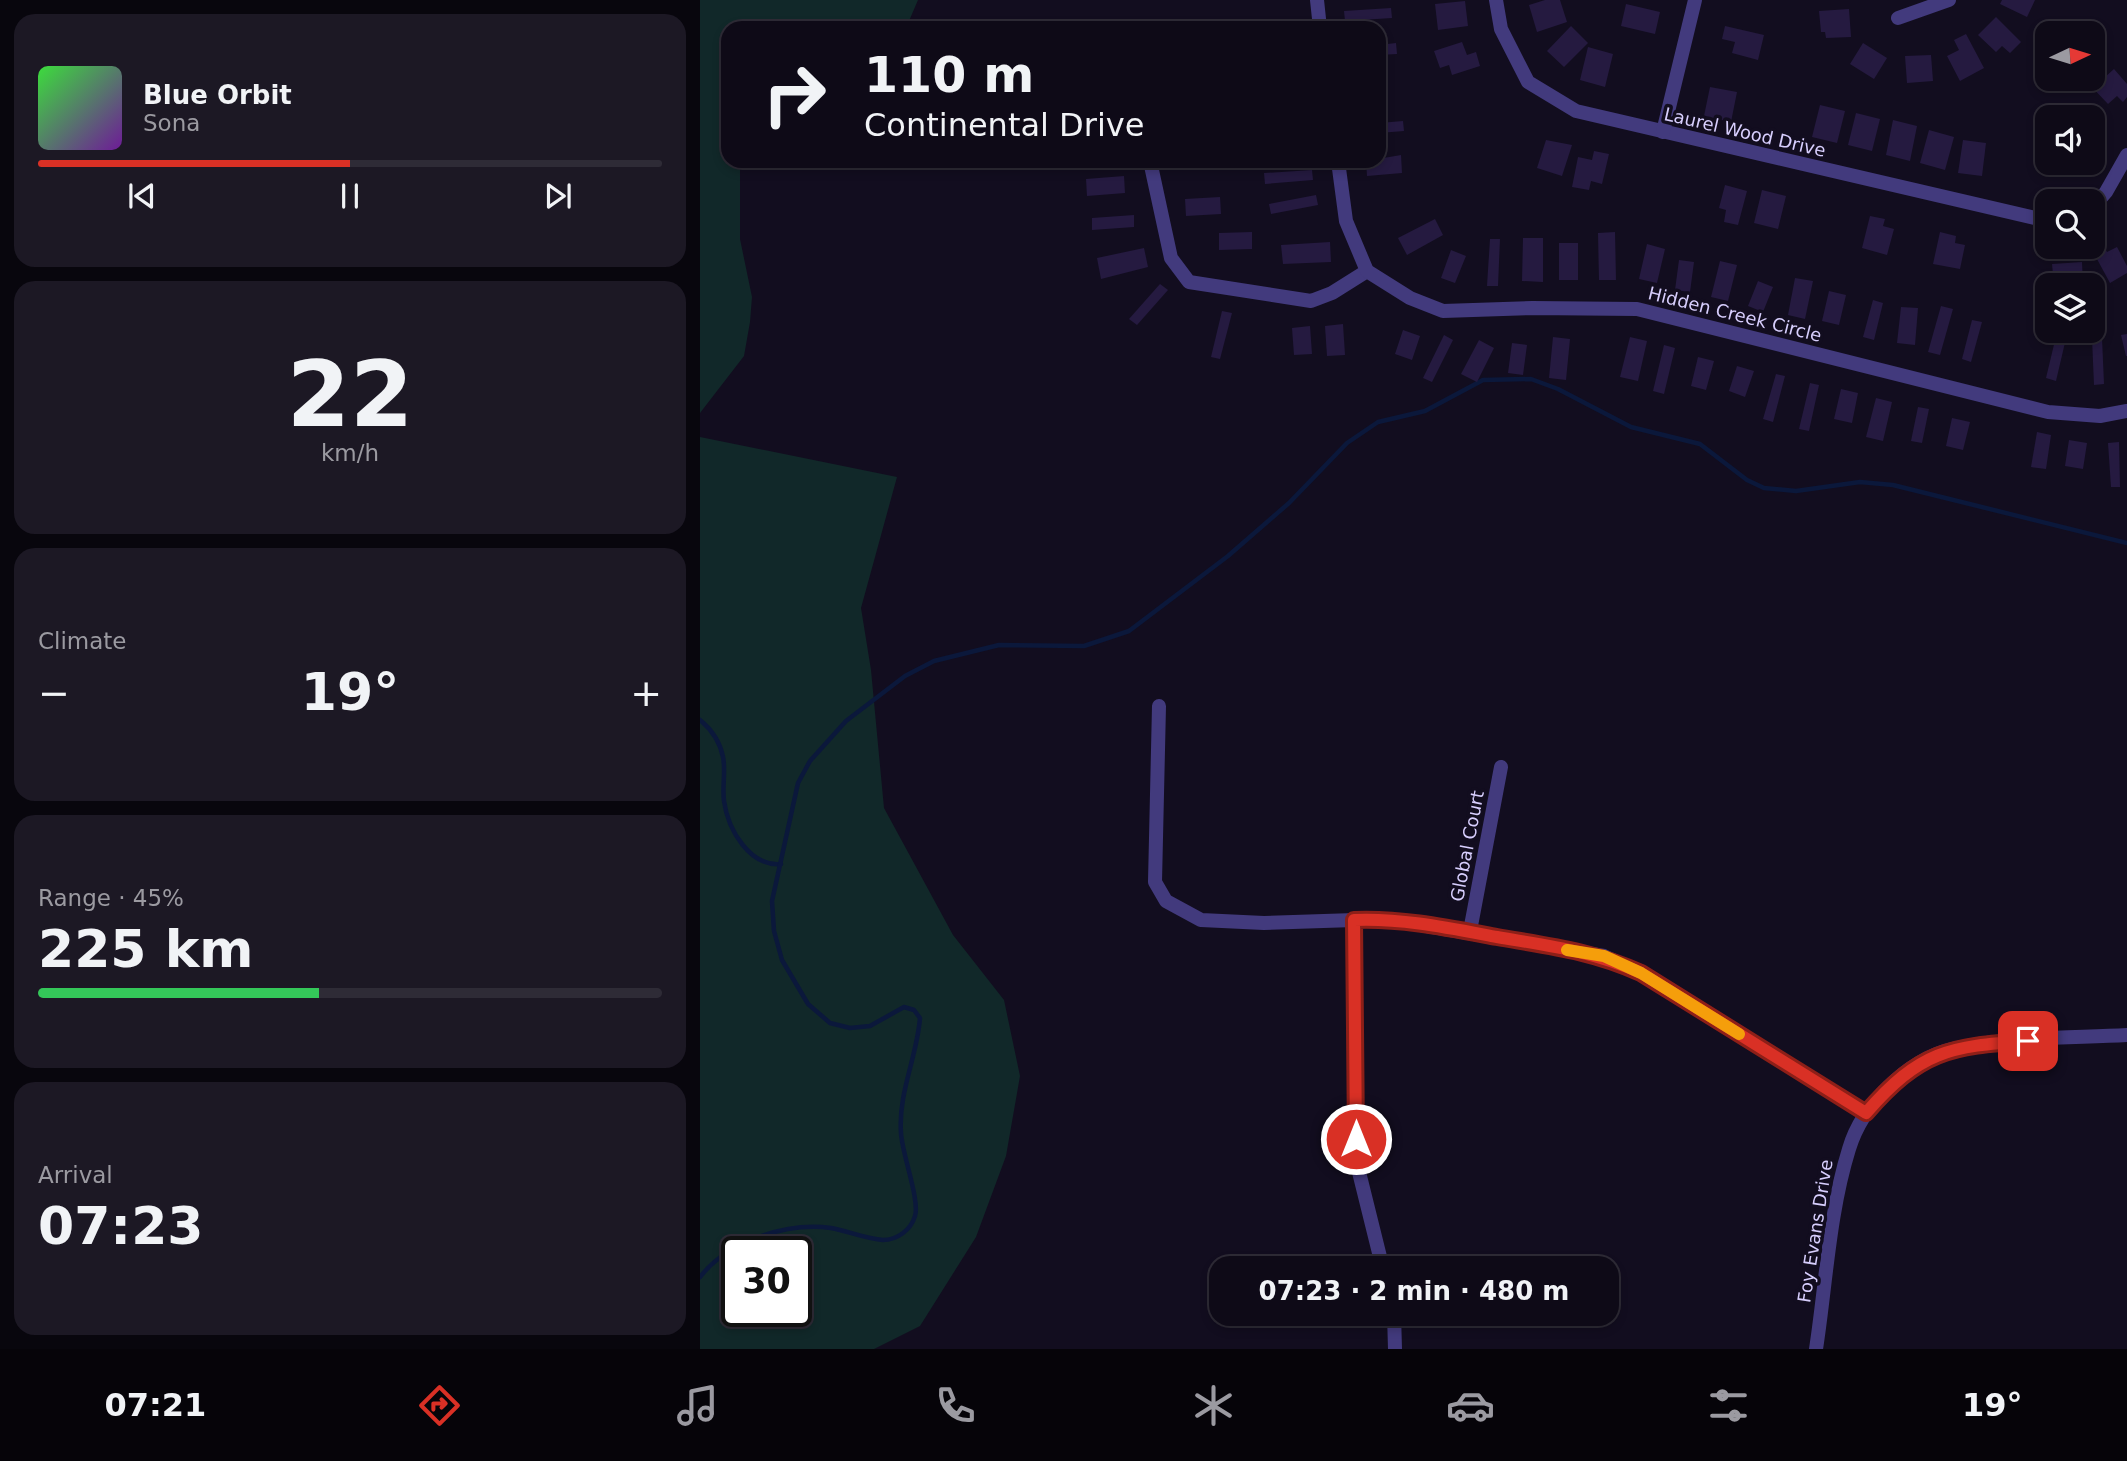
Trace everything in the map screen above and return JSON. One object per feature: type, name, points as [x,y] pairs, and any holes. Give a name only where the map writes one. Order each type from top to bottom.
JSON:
[{"type":"street","points":[[1317,0],[1319,21]]},
{"type":"street","name":"Laurel Wood Drive","points":[[1496,0],[1501,29],[1528,82],[1576,111],[2035,218]]},
{"type":"street","points":[[1663,132],[1695,0]]},
{"type":"street","points":[[1898,18],[1949,0]]},
{"type":"street","points":[[2105,193],[2127,155]]},
{"type":"street","points":[[1152,168],[1171,258],[1189,282],[1311,301],[1332,293],[1367,271],[1346,221],[1339,168]]},
{"type":"street","name":"Hidden Creek Circle","points":[[1367,271],[1410,298],[1443,312],[1532,308],[1637,309],[2048,412],[2100,416],[2127,411]]},
{"type":"street","points":[[1159,706],[1155,882],[1166,901],[1202,920],[1265,923],[1385,919],[1469,931],[1604,956],[1641,973],[1866,1113]]},
{"type":"street","name":"Global Court","points":[[1469,931],[1502,767]]},
{"type":"street","points":[[1354,920],[1356,1160],[1380,1256]]},
{"type":"street","name":"Foy Evans Drive","points":[[1816,1349],[1839,1192],[1849,1148],[1866,1113],[1904,1074],[1920,1062],[1949,1050],[1979,1044],[2127,1035]]},
{"type":"street","points":[[1394,1326],[1395,1349]]},
{"type":"green space","points":[[700,0],[918,0],[909,21],[721,21],[721,168],[741,168],[740,239],[752,297],[744,356],[700,413]]},
{"type":"green space","points":[[700,437],[897,477],[861,608],[871,670],[884,808],[953,935],[1004,1000],[1020,1076],[1006,1156],[976,1237],[920,1326],[874,1349],[700,1349]]},
{"type":"building","points":[[1545,0],[1560,0],[1567,22],[1537,32],[1529,5]]},
{"type":"building","points":[[2002,0],[2035,0],[2027,17],[2000,4]]},
{"type":"building","points":[[1465,1],[1468,26],[1438,30],[1435,4]]},
{"type":"building","points":[[1626,4],[1660,12],[1655,34],[1621,26]]},
{"type":"building","points":[[1391,8],[1392,18],[1345,21],[1344,11]]},
{"type":"building","points":[[1849,9],[1851,37],[1826,38],[1825,32],[1821,32],[1819,11]]},
{"type":"building","points":[[1996,17],[2021,42],[2010,53],[2002,46],[1996,52],[1978,35]]},
{"type":"building","points":[[1571,26],[1588,43],[1564,67],[1547,51]]},
{"type":"building","points":[[1725,26],[1764,35],[1758,60],[1732,53],[1735,42],[1722,39]]},
{"type":"building","points":[[1966,34],[1984,68],[1960,81],[1947,56],[1959,50],[1954,40]]},
{"type":"building","points":[[1462,42],[1467,55],[1476,52],[1480,66],[1452,75],[1449,65],[1440,68],[1434,51]]},
{"type":"building","points":[[1396,43],[1397,54],[1386,55],[1386,44]]},
{"type":"building","points":[[1863,43],[1887,58],[1874,79],[1850,64]]},
{"type":"building","points":[[1588,47],[1613,54],[1605,87],[1580,80]]},
{"type":"building","points":[[1931,55],[1933,81],[1907,83],[1905,56]]},
{"type":"building","points":[[2114,69],[2127,84],[2127,97],[2123,102],[2117,96],[2108,104],[2096,91],[2105,91],[2105,77]]},
{"type":"building","points":[[1710,87],[1737,92],[1731,122],[1704,116]]},
{"type":"building","points":[[1820,105],[1845,111],[1837,143],[1812,137]]},
{"type":"building","points":[[1856,113],[1880,119],[1872,151],[1848,145]]},
{"type":"building","points":[[1893,120],[1917,126],[1910,161],[1886,155]]},
{"type":"building","points":[[1403,121],[1404,131],[1386,132],[1386,122]]},
{"type":"building","points":[[1929,130],[1954,137],[1945,170],[1920,163]]},
{"type":"building","points":[[1546,140],[1572,145],[1562,176],[1537,168]]},
{"type":"building","points":[[1963,140],[1986,143],[1982,176],[1958,173]]},
{"type":"building","points":[[1594,151],[1609,154],[1602,184],[1591,181],[1589,190],[1572,187],[1578,157],[1592,160]]},
{"type":"building","points":[[1401,155],[1402,173],[1367,176],[1366,168],[1386,168],[1386,158]]},
{"type":"building","points":[[1312,170],[1313,180],[1265,184],[1264,173]]},
{"type":"building","points":[[1124,176],[1125,193],[1087,196],[1086,179]]},
{"type":"building","points":[[1725,185],[1747,191],[1738,225],[1724,222],[1726,210],[1719,208]]},
{"type":"building","points":[[1762,190],[1786,196],[1778,229],[1754,223]]},
{"type":"building","points":[[1316,195],[1318,205],[1271,214],[1269,204]]},
{"type":"building","points":[[1220,197],[1221,214],[1186,216],[1185,199]]},
{"type":"building","points":[[1134,215],[1134,227],[1092,230],[1092,218]]},
{"type":"building","points":[[1870,216],[1885,219],[1883,226],[1894,229],[1887,255],[1862,248]]},
{"type":"building","points":[[1435,219],[1443,235],[1407,255],[1398,238]]},
{"type":"building","points":[[1252,232],[1252,249],[1219,250],[1219,233]]},
{"type":"building","points":[[1615,232],[1616,280],[1599,280],[1598,233]]},
{"type":"building","points":[[1940,232],[1956,236],[1955,243],[1965,245],[1960,269],[1933,264]]},
{"type":"building","points":[[1523,238],[1543,238],[1543,282],[1522,281]]},
{"type":"building","points":[[1490,239],[1500,239],[1498,286],[1487,286]]},
{"type":"building","points":[[1330,242],[1331,262],[1283,264],[1281,245]]},
{"type":"building","points":[[1559,243],[1578,243],[1578,280],[1559,280]]},
{"type":"building","points":[[1647,244],[1665,249],[1657,283],[1639,279]]},
{"type":"building","points":[[2117,247],[2127,266],[2127,273],[2110,283],[2097,259],[2105,259],[2105,248],[2107,252]]},
{"type":"building","points":[[1144,248],[1148,267],[1101,279],[1097,258]]},
{"type":"building","points":[[1451,250],[1466,256],[1455,283],[1441,278]]},
{"type":"building","points":[[1679,260],[1694,262],[1690,292],[1675,290]]},
{"type":"building","points":[[1720,261],[1737,265],[1728,301],[1711,297]]},
{"type":"building","points":[[2082,262],[2082,273],[2053,273],[2052,264]]},
{"type":"building","points":[[1795,278],[1813,281],[1805,319],[1788,315]]},
{"type":"building","points":[[1758,281],[1773,287],[1763,312],[1748,306]]},
{"type":"building","points":[[1160,284],[1168,290],[1137,325],[1129,319]]},
{"type":"building","points":[[1829,291],[1846,295],[1839,325],[1822,321]]},
{"type":"building","points":[[1873,300],[1883,303],[1874,340],[1863,337]]},
{"type":"building","points":[[1941,306],[1953,309],[1940,355],[1928,352]]},
{"type":"building","points":[[1901,307],[1918,308],[1915,345],[1897,343]]},
{"type":"building","points":[[1222,311],[1232,313],[1220,359],[1211,357]]},
{"type":"building","points":[[1972,320],[1982,322],[1971,362],[1962,359]]},
{"type":"building","points":[[1343,324],[1345,355],[1327,356],[1325,326]]},
{"type":"building","points":[[1310,326],[1312,354],[1294,355],[1292,328]]},
{"type":"building","points":[[1403,330],[1420,336],[1412,360],[1395,354]]},
{"type":"building","points":[[2127,334],[2127,356],[2126,356],[2121,335]]},
{"type":"building","points":[[1444,335],[1453,340],[1432,382],[1423,378]]},
{"type":"building","points":[[1553,337],[1570,339],[1566,380],[1549,378]]},
{"type":"building","points":[[1630,337],[1647,341],[1638,381],[1620,377]]},
{"type":"building","points":[[1479,340],[1494,348],[1477,382],[1461,374]]},
{"type":"building","points":[[1512,343],[1527,345],[1523,375],[1508,373]]},
{"type":"building","points":[[2054,343],[2065,343],[2056,381],[2046,378]]},
{"type":"building","points":[[2092,343],[2102,343],[2104,384],[2094,385]]},
{"type":"building","points":[[1664,345],[1675,348],[1664,394],[1653,391]]},
{"type":"building","points":[[1698,357],[1714,361],[1706,390],[1691,386]]},
{"type":"building","points":[[1737,366],[1754,371],[1745,397],[1729,391]]},
{"type":"building","points":[[1776,374],[1785,376],[1773,422],[1763,419]]},
{"type":"building","points":[[1810,383],[1819,385],[1809,431],[1799,429]]},
{"type":"building","points":[[1841,389],[1858,393],[1852,423],[1834,419]]},
{"type":"building","points":[[1876,398],[1892,402],[1883,441],[1866,437]]},
{"type":"building","points":[[1918,407],[1929,409],[1922,443],[1911,441]]},
{"type":"building","points":[[1952,418],[1970,422],[1963,450],[1946,446]]},
{"type":"building","points":[[2037,432],[2051,435],[2046,469],[2031,467]]},
{"type":"building","points":[[2069,440],[2087,443],[2083,469],[2065,466]]},
{"type":"building","points":[[2119,442],[2120,487],[2111,487],[2108,443]]},
{"type":"waterway","points":[[700,1277],[726,1253],[778,1231],[831,1228],[888,1240],[907,1230],[915,1216],[915,1199],[902,1142],[901,1118],[920,1018],[914,1010],[904,1007],[870,1026],[850,1028],[830,1023],[808,1004],[782,960],[774,931],[772,901],[798,783],[810,761],[846,721],[905,676],[934,661],[999,645],[1084,646],[1129,631],[1228,556],[1289,503],[1347,443],[1378,422],[1425,411],[1483,380],[1531,379],[1558,389],[1631,427],[1700,444],[1747,480],[1764,488],[1796,491],[1860,482],[1893,485],[2127,543]]},
{"type":"waterway","points":[[700,720],[708,727],[722,751],[724,801],[730,824],[750,853],[760,860],[781,864]]},
{"type":"slow traffic","points":[[1567,950],[1604,956],[1641,973],[1739,1034]]},
{"type":"route","points":[[1356,1139],[1354,920],[1385,919],[1456,929],[1604,956],[1641,973],[1866,1113],[1904,1074],[1920,1062],[1949,1050],[1979,1044],[2028,1041]]}]
